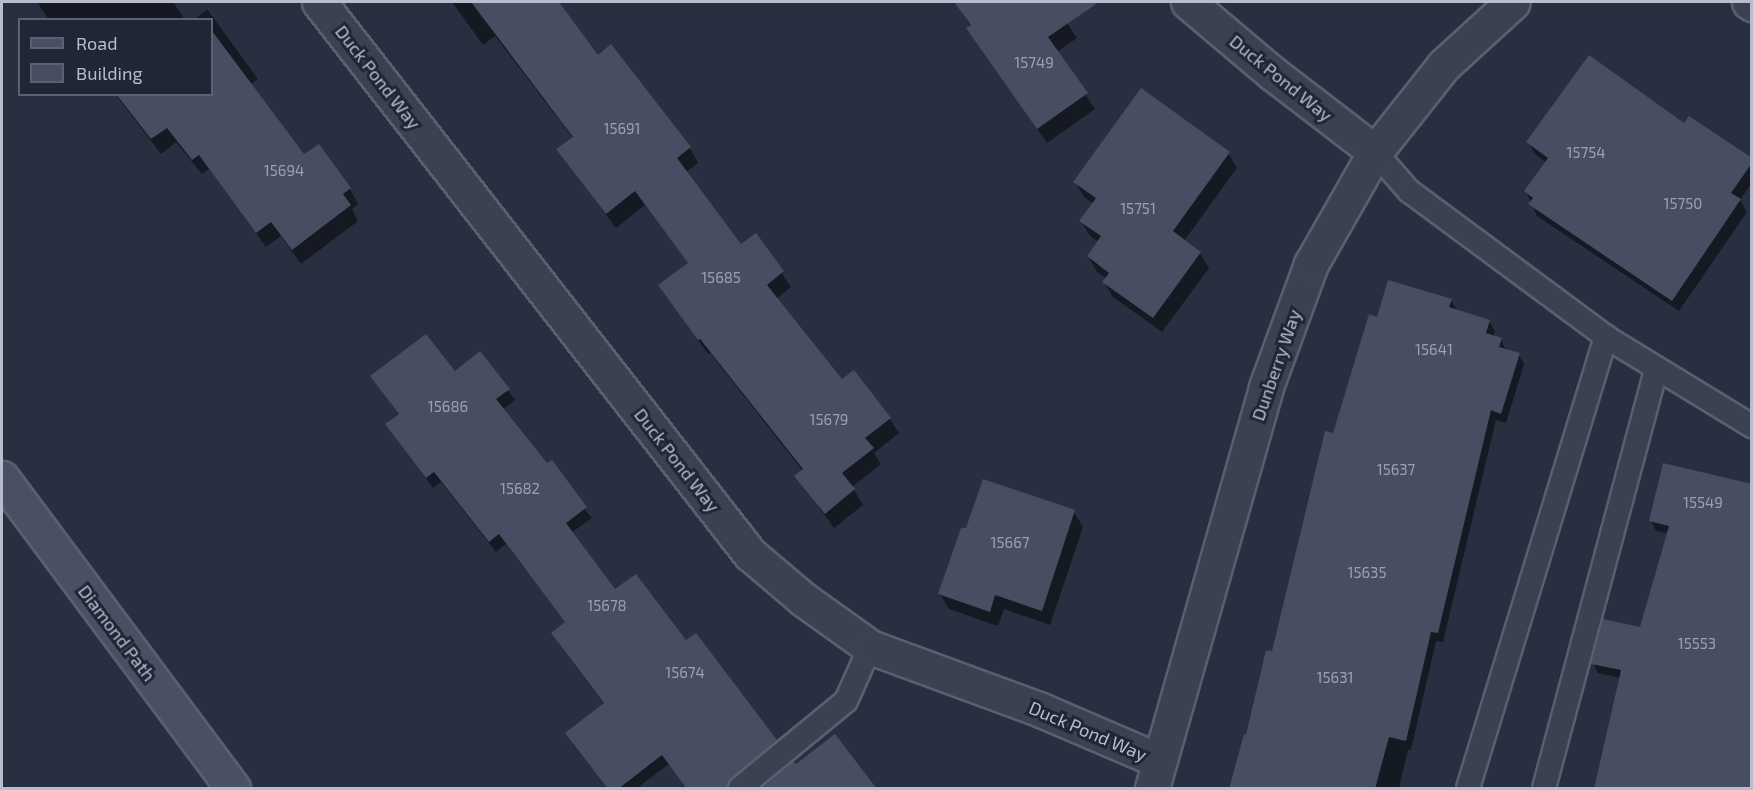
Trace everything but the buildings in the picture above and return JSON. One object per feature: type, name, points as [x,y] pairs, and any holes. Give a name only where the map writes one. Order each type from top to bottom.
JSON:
[{"type":"street","name":"Duck Pond Way","points":[[319,2],[750,554],[803,599],[870,647],[1041,710],[1156,775]]},
{"type":"street","name":"Duck Pond Way","points":[[1188,2],[1272,73],[1375,152]]},
{"type":"street","name":"Dunberry Way","points":[[1156,775],[1266,387],[1311,264],[1375,152],[1444,65],[1513,2]]},
{"type":"street","name":"Diamond Path","points":[[2,478],[233,789]]},
{"type":"lane","points":[[1375,152],[1408,191],[1606,337],[1752,426]]},
{"type":"lane","points":[[1468,789],[1606,337]]},
{"type":"lane","points":[[1544,789],[1656,369]]},
{"type":"lane","points":[[740,789],[811,733],[846,701],[870,647]]}]
